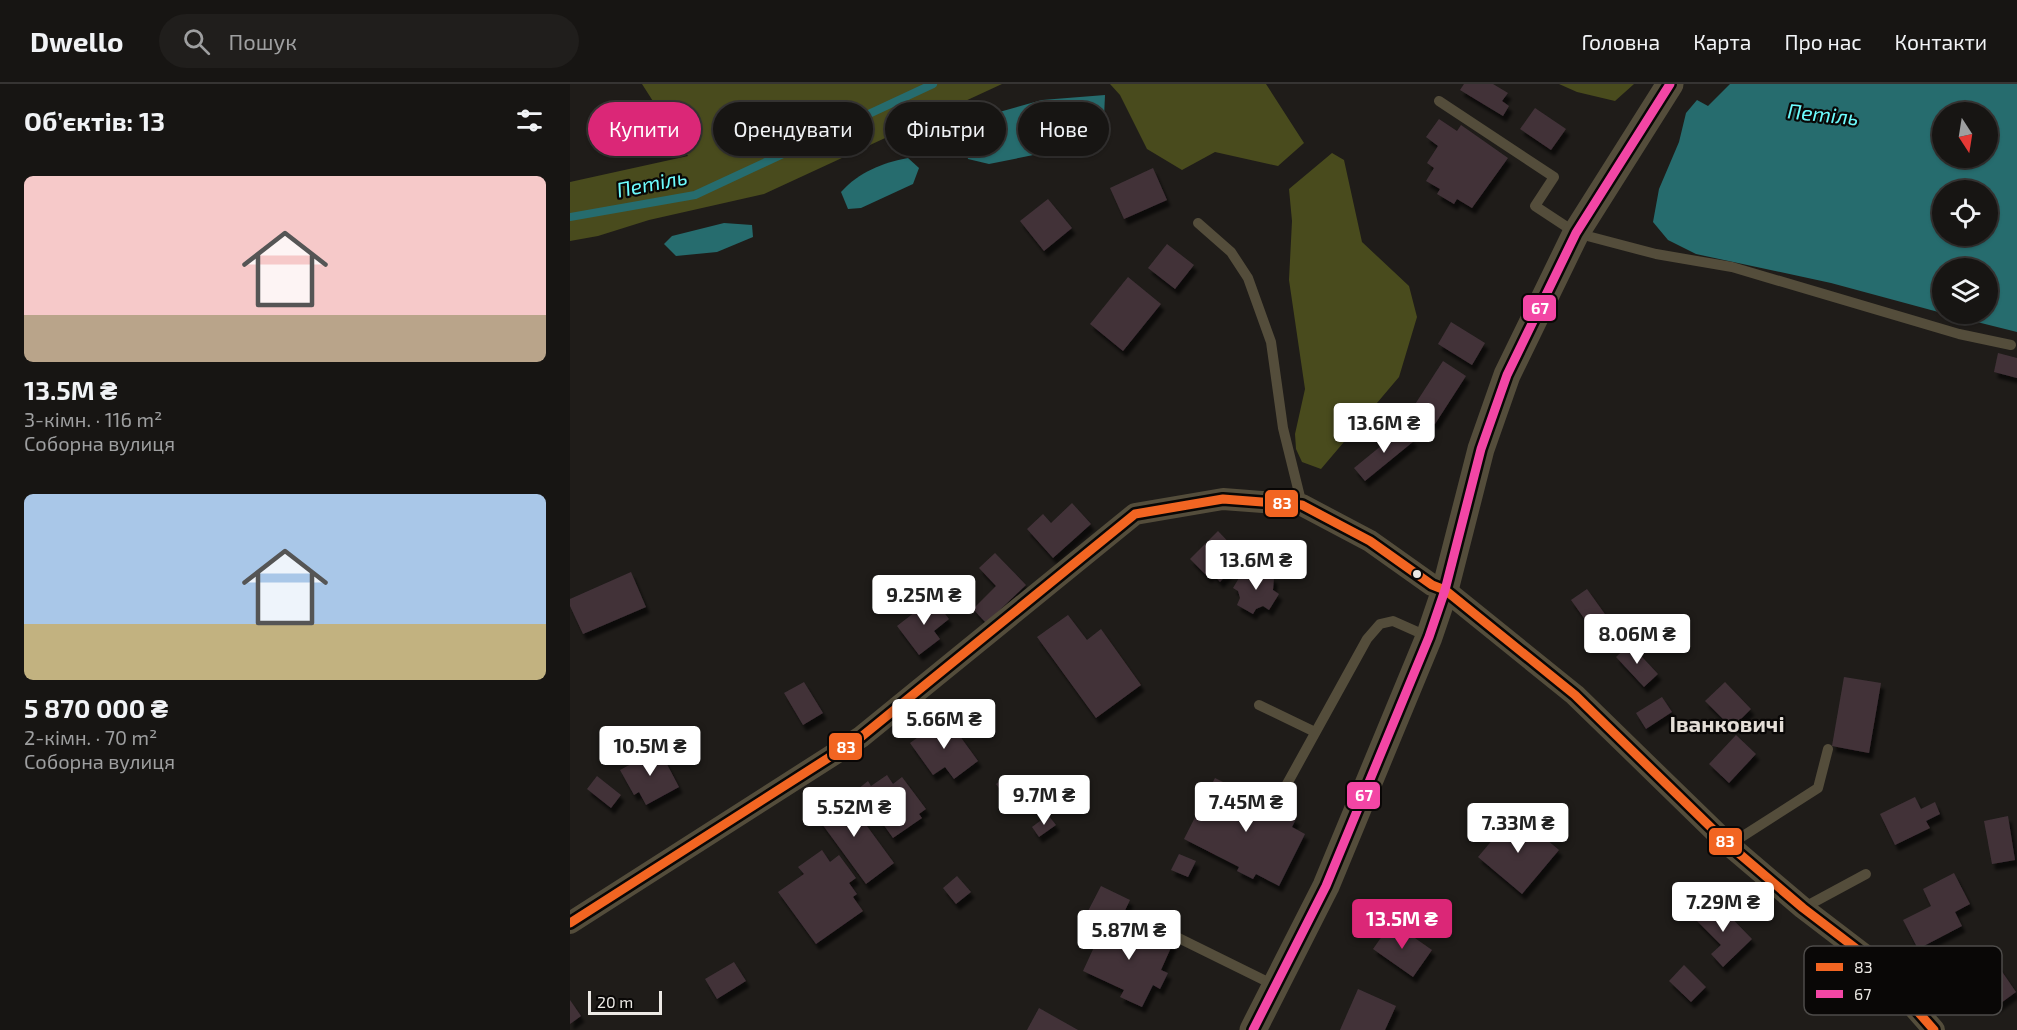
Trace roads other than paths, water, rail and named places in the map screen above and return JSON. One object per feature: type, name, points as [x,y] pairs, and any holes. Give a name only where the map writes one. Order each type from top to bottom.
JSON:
[{"type":"street","points":[[1253,1030],[1326,886],[1429,637],[1445,590],[1481,448],[1507,375],[1576,233],[1670,84]]},
{"type":"street","points":[[570,923],[861,737],[1135,514],[1222,499],[1302,505],[1370,541],[1432,585],[1445,590],[1575,695],[1729,844],[1803,908],[1853,946]]},
{"type":"street","points":[[1921,1015],[1934,1030]]},
{"type":"lane","points":[[1439,101],[1554,177],[1535,206],[1576,233],[1656,254],[1732,267],[1959,334],[2011,345]]},
{"type":"lane","points":[[1198,223],[1232,252],[1248,278],[1271,342],[1283,428],[1302,505]]},
{"type":"lane","points":[[1282,793],[1367,639],[1380,624],[1394,621],[1429,637]]},
{"type":"lane","points":[[1258,705],[1315,732]]},
{"type":"lane","points":[[1729,844],[1818,788],[1828,748]]},
{"type":"lane","points":[[1803,908],[1866,874]]},
{"type":"lane","points":[[1138,918],[1274,985]]},
{"type":"water","points":[[1730,84],[2017,84],[2017,332],[1985,324],[1998,324],[1998,258],[1932,258],[1932,310],[1831,283],[1696,254],[1668,240],[1653,222],[1659,189],[1679,142],[1686,113],[1697,100],[1708,106]]},
{"type":"water","points":[[1105,95],[1105,102],[1035,102]]},
{"type":"water","points":[[1018,107],[1018,156],[1029,156],[989,164],[968,159],[967,156],[1006,156],[1006,110]]},
{"type":"water","points":[[908,158],[919,168],[913,184],[861,208],[848,209],[841,192],[855,179],[871,169]]},
{"type":"water","points":[[724,223],[752,225],[753,237],[717,252],[676,256],[664,244],[672,236]]},
{"type":"waterway","name":"Петіль","points":[[570,217],[695,195],[933,84]]},
{"type":"district","name":"Іванковичі","points":[[1727,724]]}]
